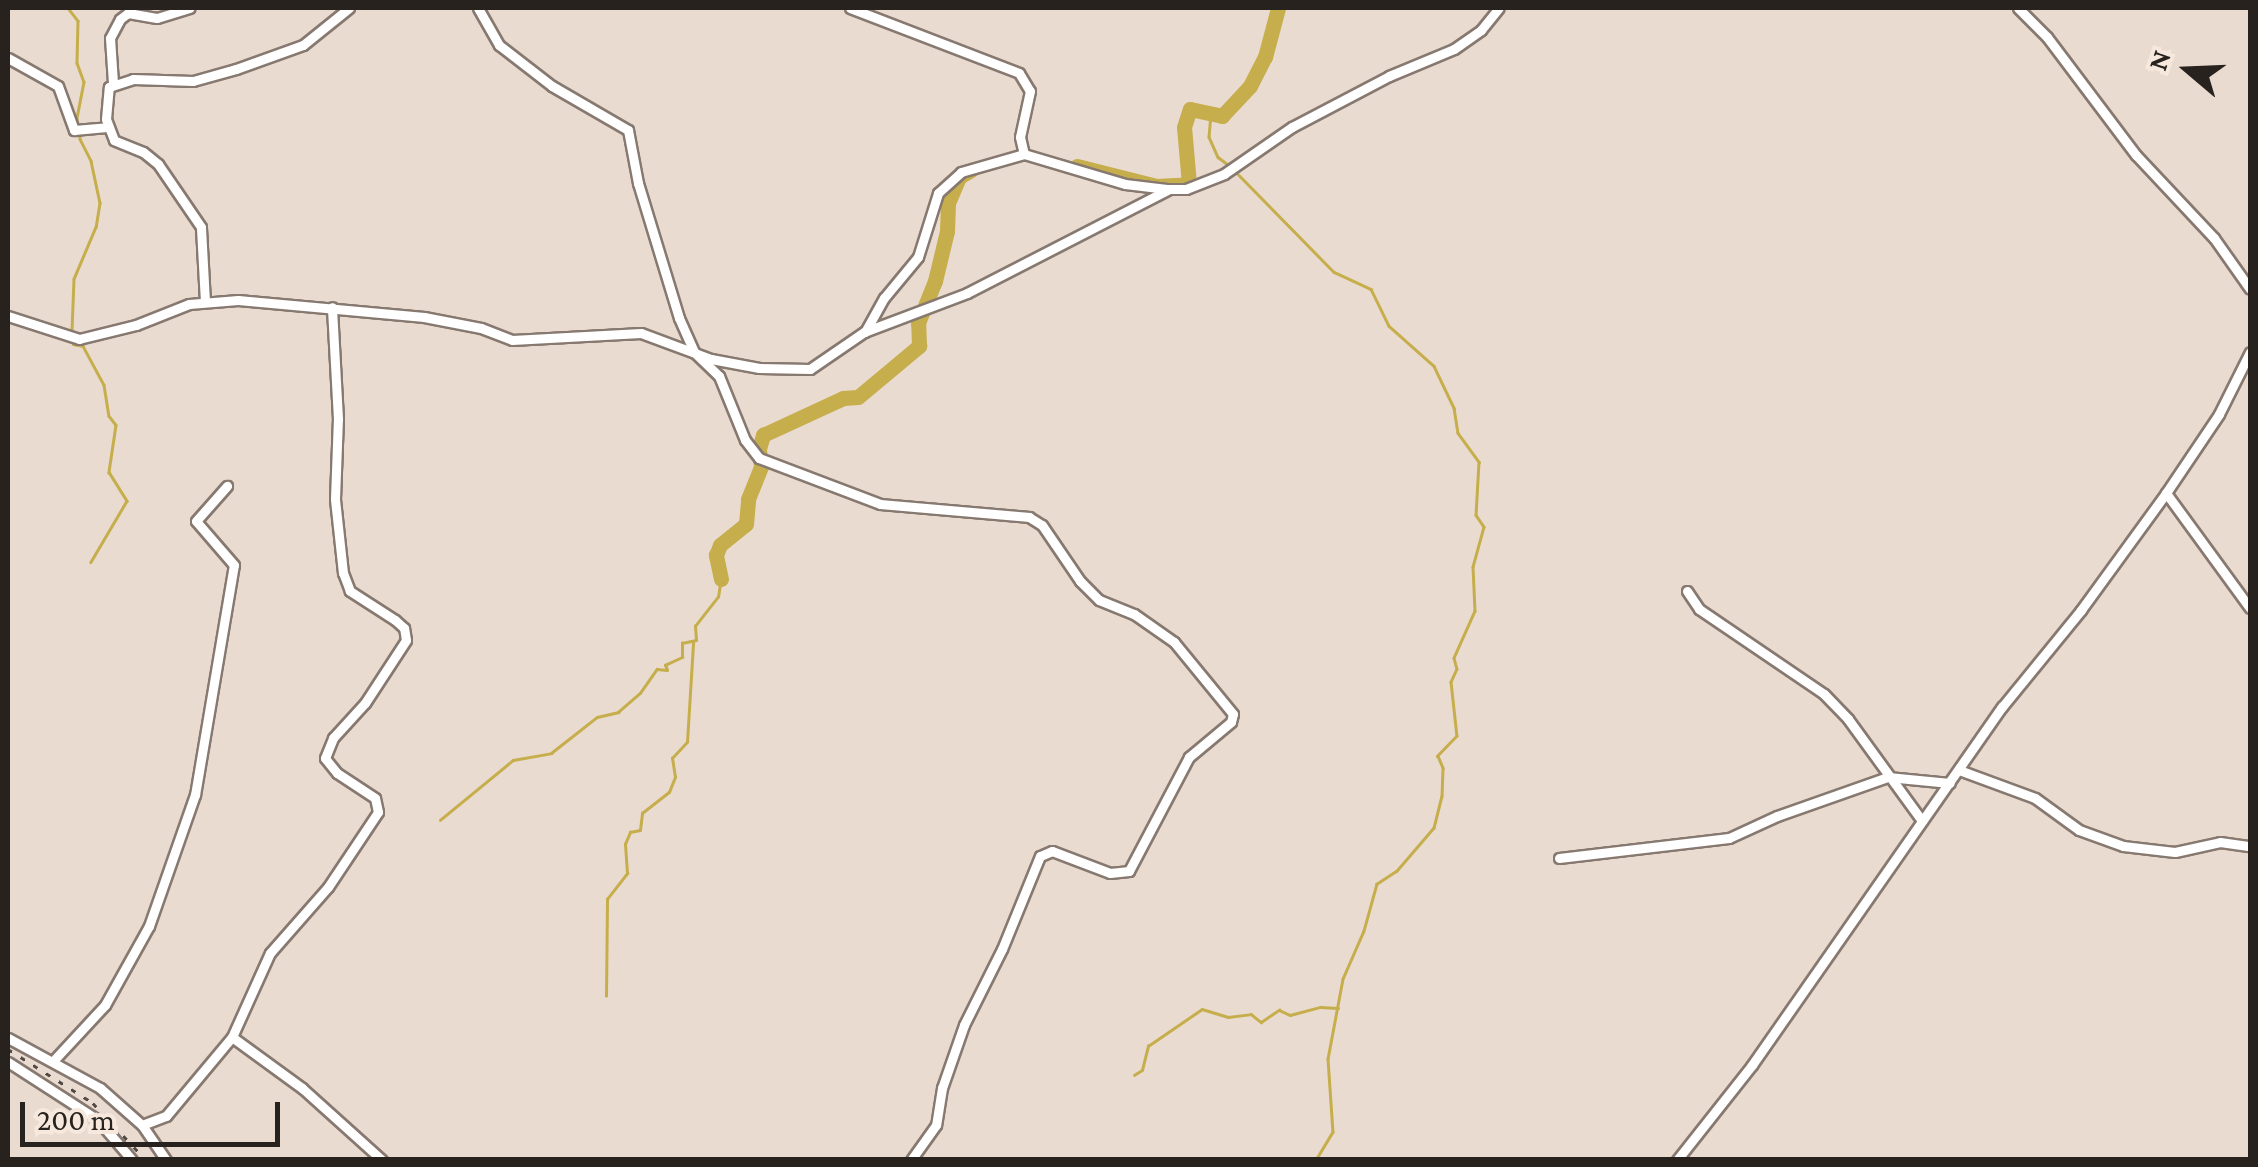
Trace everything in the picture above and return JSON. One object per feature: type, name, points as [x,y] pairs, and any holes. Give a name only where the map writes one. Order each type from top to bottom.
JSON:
[{"type":"street","points":[[190,8],[158,18],[124,14],[110,38],[114,83],[106,99],[108,127],[114,140],[144,152],[158,164],[197,220],[205,245],[206,302]]},
{"type":"street","points":[[114,83],[147,78],[185,82],[236,69],[303,45],[349,8]]},
{"type":"street","points":[[478,8],[499,45],[552,86],[628,130],[669,293],[694,352],[720,376],[745,440],[759,458],[880,504],[1015,514],[1042,524],[1080,581],[1099,600],[1134,614],[1166,635],[1233,714],[1231,722],[1189,757],[1129,870],[1110,873],[1052,851],[1040,856],[1002,950],[964,1025],[942,1088],[936,1125],[912,1160]]},
{"type":"street","points":[[850,8],[1019,73],[1030,91],[1019,144],[1024,154]]},
{"type":"street","points":[[864,332],[884,298],[918,258],[930,208],[948,182],[984,162],[1024,154],[1125,184],[1186,188],[1224,174],[1292,127],[1388,76],[1432,61],[1482,30],[1499,8]]},
{"type":"street","points":[[2018,8],[2046,37],[2136,155],[2214,238],[2250,289]]},
{"type":"street","points":[[8,58],[58,86],[74,130],[108,127]]},
{"type":"street","points":[[8,316],[79,338],[206,302],[332,308],[424,316],[482,328],[512,340],[641,333],[733,364],[797,371],[822,362],[864,332],[931,307],[1169,189]]},
{"type":"street","points":[[142,1125],[166,1116],[232,1036],[270,953],[328,887],[376,819],[375,798],[330,767],[327,748],[365,703],[406,640],[404,628],[395,620],[350,591],[343,573],[335,499],[338,419],[332,308]]},
{"type":"street","points":[[1677,1160],[1752,1066],[2002,707],[2081,610],[2166,493],[2219,414],[2250,352]]},
{"type":"street","points":[[54,1060],[105,1006],[149,926],[195,795],[234,565],[196,522],[227,486]]},
{"type":"street","points":[[2166,493],[2250,608]]},
{"type":"street","points":[[1686,591],[1698,609],[1824,694],[1848,719],[1922,821]]},
{"type":"street","points":[[1959,770],[2035,798],[2079,830],[2124,846],[2175,852],[2220,842],[2250,846]]},
{"type":"street","points":[[1558,858],[1729,838],[1777,816],[1888,777],[1950,783]]},
{"type":"street","points":[[232,1036],[302,1088],[382,1160]]},
{"type":"street","points":[[8,1038],[100,1088],[142,1125],[166,1160]]},
{"type":"street","points":[[8,1062],[98,1120],[132,1160]]},
{"type":"waterway","points":[[68,8],[78,21],[77,63],[84,82],[77,119],[80,139],[91,161],[100,203],[96,227],[74,279],[72,330]]},
{"type":"waterway","points":[[1077,166],[1156,186],[1189,184],[1184,127],[1190,109],[1222,116],[1250,86],[1265,57],[1278,8]]},
{"type":"waterway","points":[[1211,114],[1209,137],[1218,157],[1230,166]]},
{"type":"waterway","points":[[721,579],[716,555],[720,545],[746,524],[748,499],[761,466],[759,449],[763,435],[843,398],[858,397],[919,346],[918,323],[935,281],[947,231],[948,203],[959,177],[971,170]]},
{"type":"waterway","points":[[1236,172],[1334,272],[1371,289],[1389,326],[1434,366],[1454,408],[1458,433],[1479,462],[1476,515],[1484,527],[1473,567],[1475,611],[1454,658],[1457,669],[1451,682],[1457,736],[1438,756],[1443,768],[1442,796],[1434,828],[1397,871],[1377,884],[1364,931],[1343,979],[1328,1059],[1333,1132],[1316,1160]]},
{"type":"waterway","points":[[73,344],[83,346],[104,385],[109,416],[116,425],[109,472],[127,501],[91,562]]},
{"type":"waterway","points":[[440,820],[513,760],[551,753],[597,717],[618,712],[640,693],[657,669],[667,670],[665,665],[682,657],[682,643],[696,640],[695,626],[718,597],[721,579]]},
{"type":"waterway","points":[[606,996],[607,899],[627,873],[625,844],[630,832],[640,830],[642,813],[669,792],[675,777],[672,758],[687,742],[693,643]]},
{"type":"waterway","points":[[1134,1075],[1142,1070],[1148,1046],[1202,1009],[1228,1017],[1251,1014],[1261,1022],[1279,1010],[1290,1015],[1320,1007],[1338,1008]]},
{"type":"railway","points":[[8,1049],[93,1103],[146,1160]]}]
